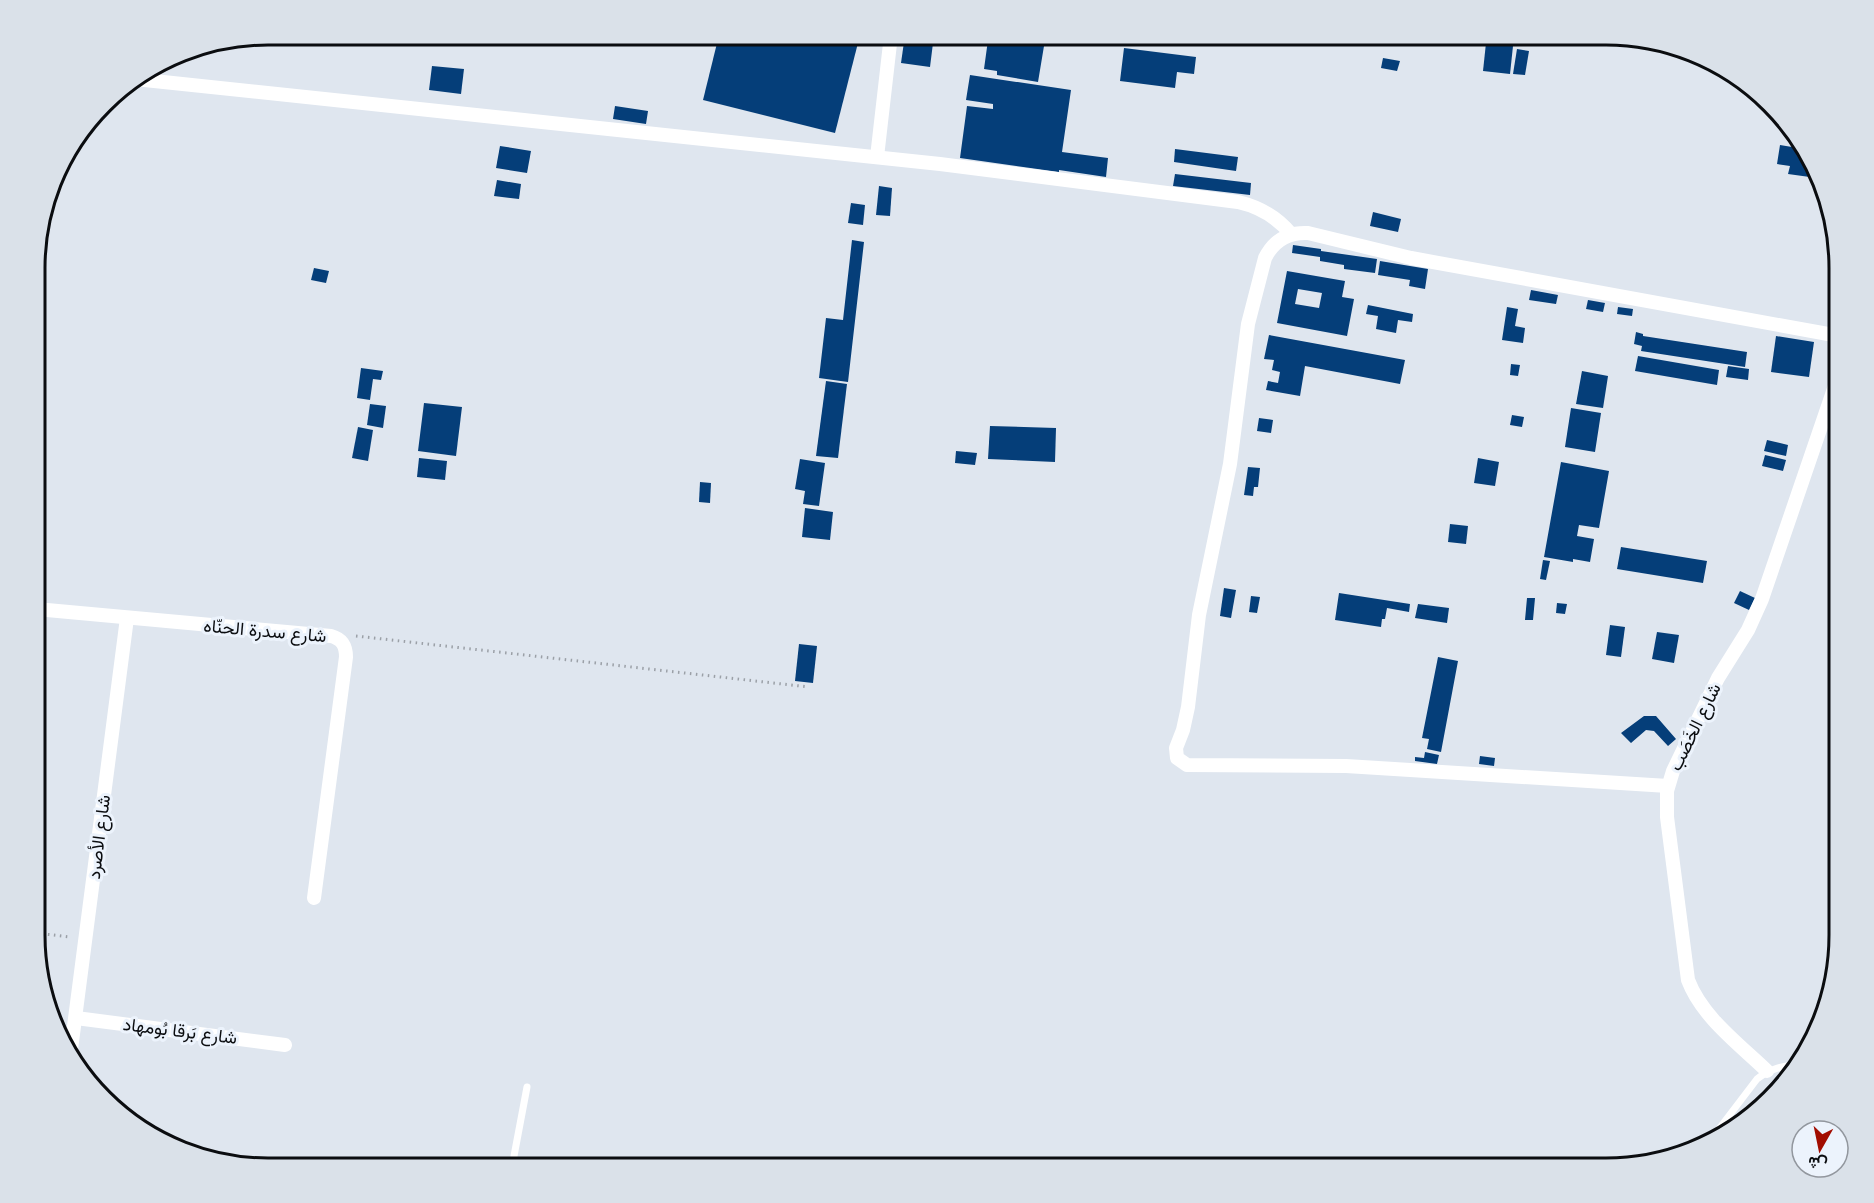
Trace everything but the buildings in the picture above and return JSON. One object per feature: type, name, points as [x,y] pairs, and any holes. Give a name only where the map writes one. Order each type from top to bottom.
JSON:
[{"type":"street","points":[[876,158],[890,45]]},
{"type":"street","points":[[147,81],[876,158],[1238,202],[1266,211],[1291,234]]},
{"type":"street","points":[[1668,786],[1346,766],[1187,765],[1180,761],[1176,748],[1188,707],[1199,615],[1228,474],[1248,324],[1264,258],[1275,242],[1291,234],[1308,233],[1411,258],[1829,334]]},
{"type":"street","name":"شارع الخَصَب","points":[[1767,1071],[1698,1001],[1688,980],[1666,804],[1673,771],[1718,678],[1748,630],[1759,607],[1829,403]]},
{"type":"street","name":"شارع سدرة الحنّاه","points":[[45,610],[336,638],[345,645],[346,657],[315,898]]},
{"type":"street","name":"شارع الأصرد","points":[[72,1042],[127,618]]},
{"type":"street","name":"شارع بَرقا بُومهاد","points":[[76,1018],[285,1045]]},
{"type":"lane","points":[[1720,1127],[1749,1089],[1767,1071],[1786,1066]]},
{"type":"lane","points":[[514,1158],[527,1087]]},
{"type":"path","points":[[336,638],[358,636],[809,687]]},
{"type":"path","points":[[45,934],[85,939]]}]
